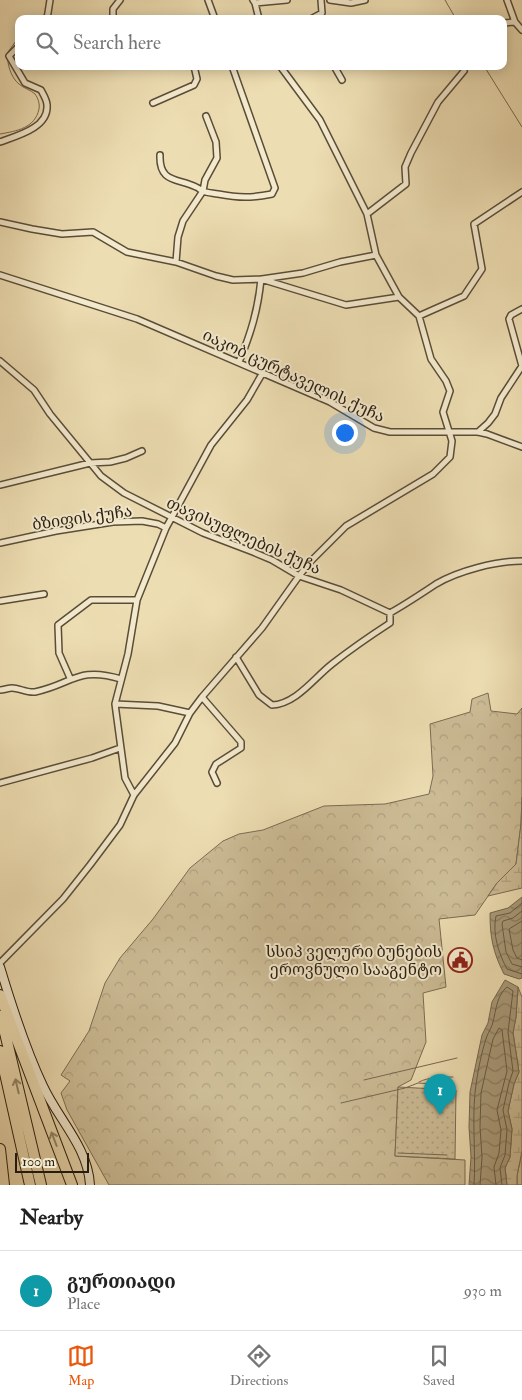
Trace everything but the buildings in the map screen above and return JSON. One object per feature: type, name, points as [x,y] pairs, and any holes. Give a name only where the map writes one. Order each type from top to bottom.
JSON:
[{"type":"highway","points":[[0,995],[72,1185]]},
{"type":"highway","points":[[0,1012],[40,1185]]},
{"type":"highway","points":[[0,1051],[30,1185]]},
{"type":"highway","points":[[0,1149],[4,1185]]},
{"type":"street","points":[[48,15],[50,0]]},
{"type":"street","points":[[113,15],[113,9],[120,0]]},
{"type":"street","points":[[208,0],[214,15]]},
{"type":"street","points":[[258,15],[254,2],[287,0]]},
{"type":"street","points":[[318,15],[322,13],[321,0]]},
{"type":"street","points":[[330,0],[351,3],[365,0]]},
{"type":"street","points":[[507,0],[515,22],[522,30]]},
{"type":"street","points":[[507,23],[515,22]]},
{"type":"street","points":[[15,50],[10,56],[15,65]]},
{"type":"street","points":[[0,142],[25,133],[38,125],[46,113],[47,104],[41,90],[25,83],[18,70]]},
{"type":"street","points":[[152,103],[194,85],[197,79],[195,70]]},
{"type":"street","points":[[160,155],[163,172],[172,179],[197,187],[202,191],[251,198],[272,194],[275,188],[233,70]]},
{"type":"street","points":[[90,1184],[89,1172],[84,1157],[52,1103],[32,1060],[16,1020],[0,965],[63,899],[120,824],[134,795],[175,743],[190,713],[202,696],[262,628],[299,576],[346,526],[433,474],[447,462],[452,449],[452,442],[443,412],[450,391],[446,381],[431,359],[419,316],[399,297],[376,255],[367,214],[320,120],[283,70]]},
{"type":"street","points":[[336,70],[342,80]]},
{"type":"street","points":[[367,214],[406,184],[404,167],[438,102],[462,70]]},
{"type":"street","points":[[176,262],[178,237],[184,221],[202,191],[205,180],[217,158],[216,142],[206,116]]},
{"type":"street","points":[[419,316],[464,296],[482,269],[474,224],[522,192]]},
{"type":"street","points":[[0,222],[62,234],[93,232],[126,252],[176,262],[233,280],[261,279],[303,273],[340,262],[376,255]]},
{"type":"street","name":"იაკობ ცურტაველის ქუჩა","points":[[0,275],[138,319],[330,402],[374,428],[390,432],[478,432]]},
{"type":"street","points":[[261,279],[346,305],[399,297]]},
{"type":"street","points":[[239,362],[254,324],[261,279]]},
{"type":"street","points":[[478,432],[495,414],[501,398],[522,366],[508,319],[511,315],[522,309]]},
{"type":"street","name":"თავისუფლების ქუჩა","points":[[0,361],[34,390],[50,414],[101,476],[124,493],[203,533],[272,560],[299,576],[341,590],[390,613]]},
{"type":"street","points":[[134,795],[125,778],[115,704],[128,654],[137,600],[166,528],[211,445],[247,400],[262,374]]},
{"type":"street","points":[[478,432],[522,447]]},
{"type":"street","points":[[0,485],[90,463],[110,462],[142,451]]},
{"type":"street","name":"ბზიფის ქუჩა","points":[[0,543],[56,531],[113,522],[142,521],[158,524],[166,528]]},
{"type":"street","points":[[236,657],[259,695],[272,705],[279,704],[288,700],[331,664],[390,623],[390,613],[437,584],[456,574],[488,566],[522,561]]},
{"type":"street","points":[[0,602],[44,594]]},
{"type":"street","points":[[70,678],[59,653],[58,625],[91,600],[137,600]]},
{"type":"street","points":[[0,690],[12,688],[32,692],[70,678],[92,673],[121,679]]},
{"type":"street","points":[[202,696],[241,742],[241,748],[216,764],[212,772],[217,783]]},
{"type":"street","points":[[115,704],[158,706],[190,713]]},
{"type":"street","points":[[0,783],[92,758],[120,748]]},
{"type":"green space","points":[[488,693],[491,711],[517,714],[522,708],[521,824],[516,864],[497,883],[475,915],[439,919],[446,987],[423,993],[426,1042],[411,1080],[398,1087],[395,1156],[465,1160],[465,1185],[109,1185],[67,1110],[61,1093],[70,1081],[61,1075],[89,1031],[105,983],[120,958],[153,919],[190,868],[223,841],[239,834],[263,830],[324,806],[385,804],[429,794],[433,776],[430,724],[470,712],[472,699]]},
{"type":"green space","points":[[522,797],[522,888],[488,896],[497,883],[516,864]]},
{"type":"green space","points":[[518,987],[522,997],[522,1151],[517,1185],[507,1185],[505,1168],[510,1157],[512,1129],[508,1111],[514,1084],[519,1072],[513,1032]]},
{"type":"green space","points":[[398,1087],[456,1090],[455,1159],[395,1156]]},
{"type":"green space","points":[[522,1151],[522,1185],[517,1185],[517,1176]]},
{"type":"water","points":[[522,897],[522,978],[519,979],[504,974],[500,966],[493,945],[490,913],[508,908]]},
{"type":"water","points":[[505,980],[518,987],[513,1033],[519,1072],[514,1084],[508,1111],[512,1129],[510,1157],[505,1168],[507,1185],[469,1185],[471,1157],[469,1127],[470,1092],[482,1035],[488,1023],[492,1002]]},
{"type":"waterway","points":[[445,0],[454,15]]},
{"type":"waterway","points":[[0,134],[24,128],[34,120],[39,109],[35,94],[16,81],[10,70],[8,52],[15,42]]},
{"type":"waterway","points":[[486,70],[522,127]]},
{"type":"waterway","points":[[364,1080],[457,1058]]},
{"type":"waterway","points":[[419,1082],[431,1078],[453,1077]]},
{"type":"waterway","points":[[341,1103],[405,1088],[418,1083],[453,1085]]},
{"type":"waterway","points":[[398,1153],[447,1155]]},
{"type":"place","name":"სსიპ ველური ბუნების ეროვნული სააგენტო","points":[[460,960]]},
{"type":"place","name":"გურთიადი","points":[[440,1115]]}]
